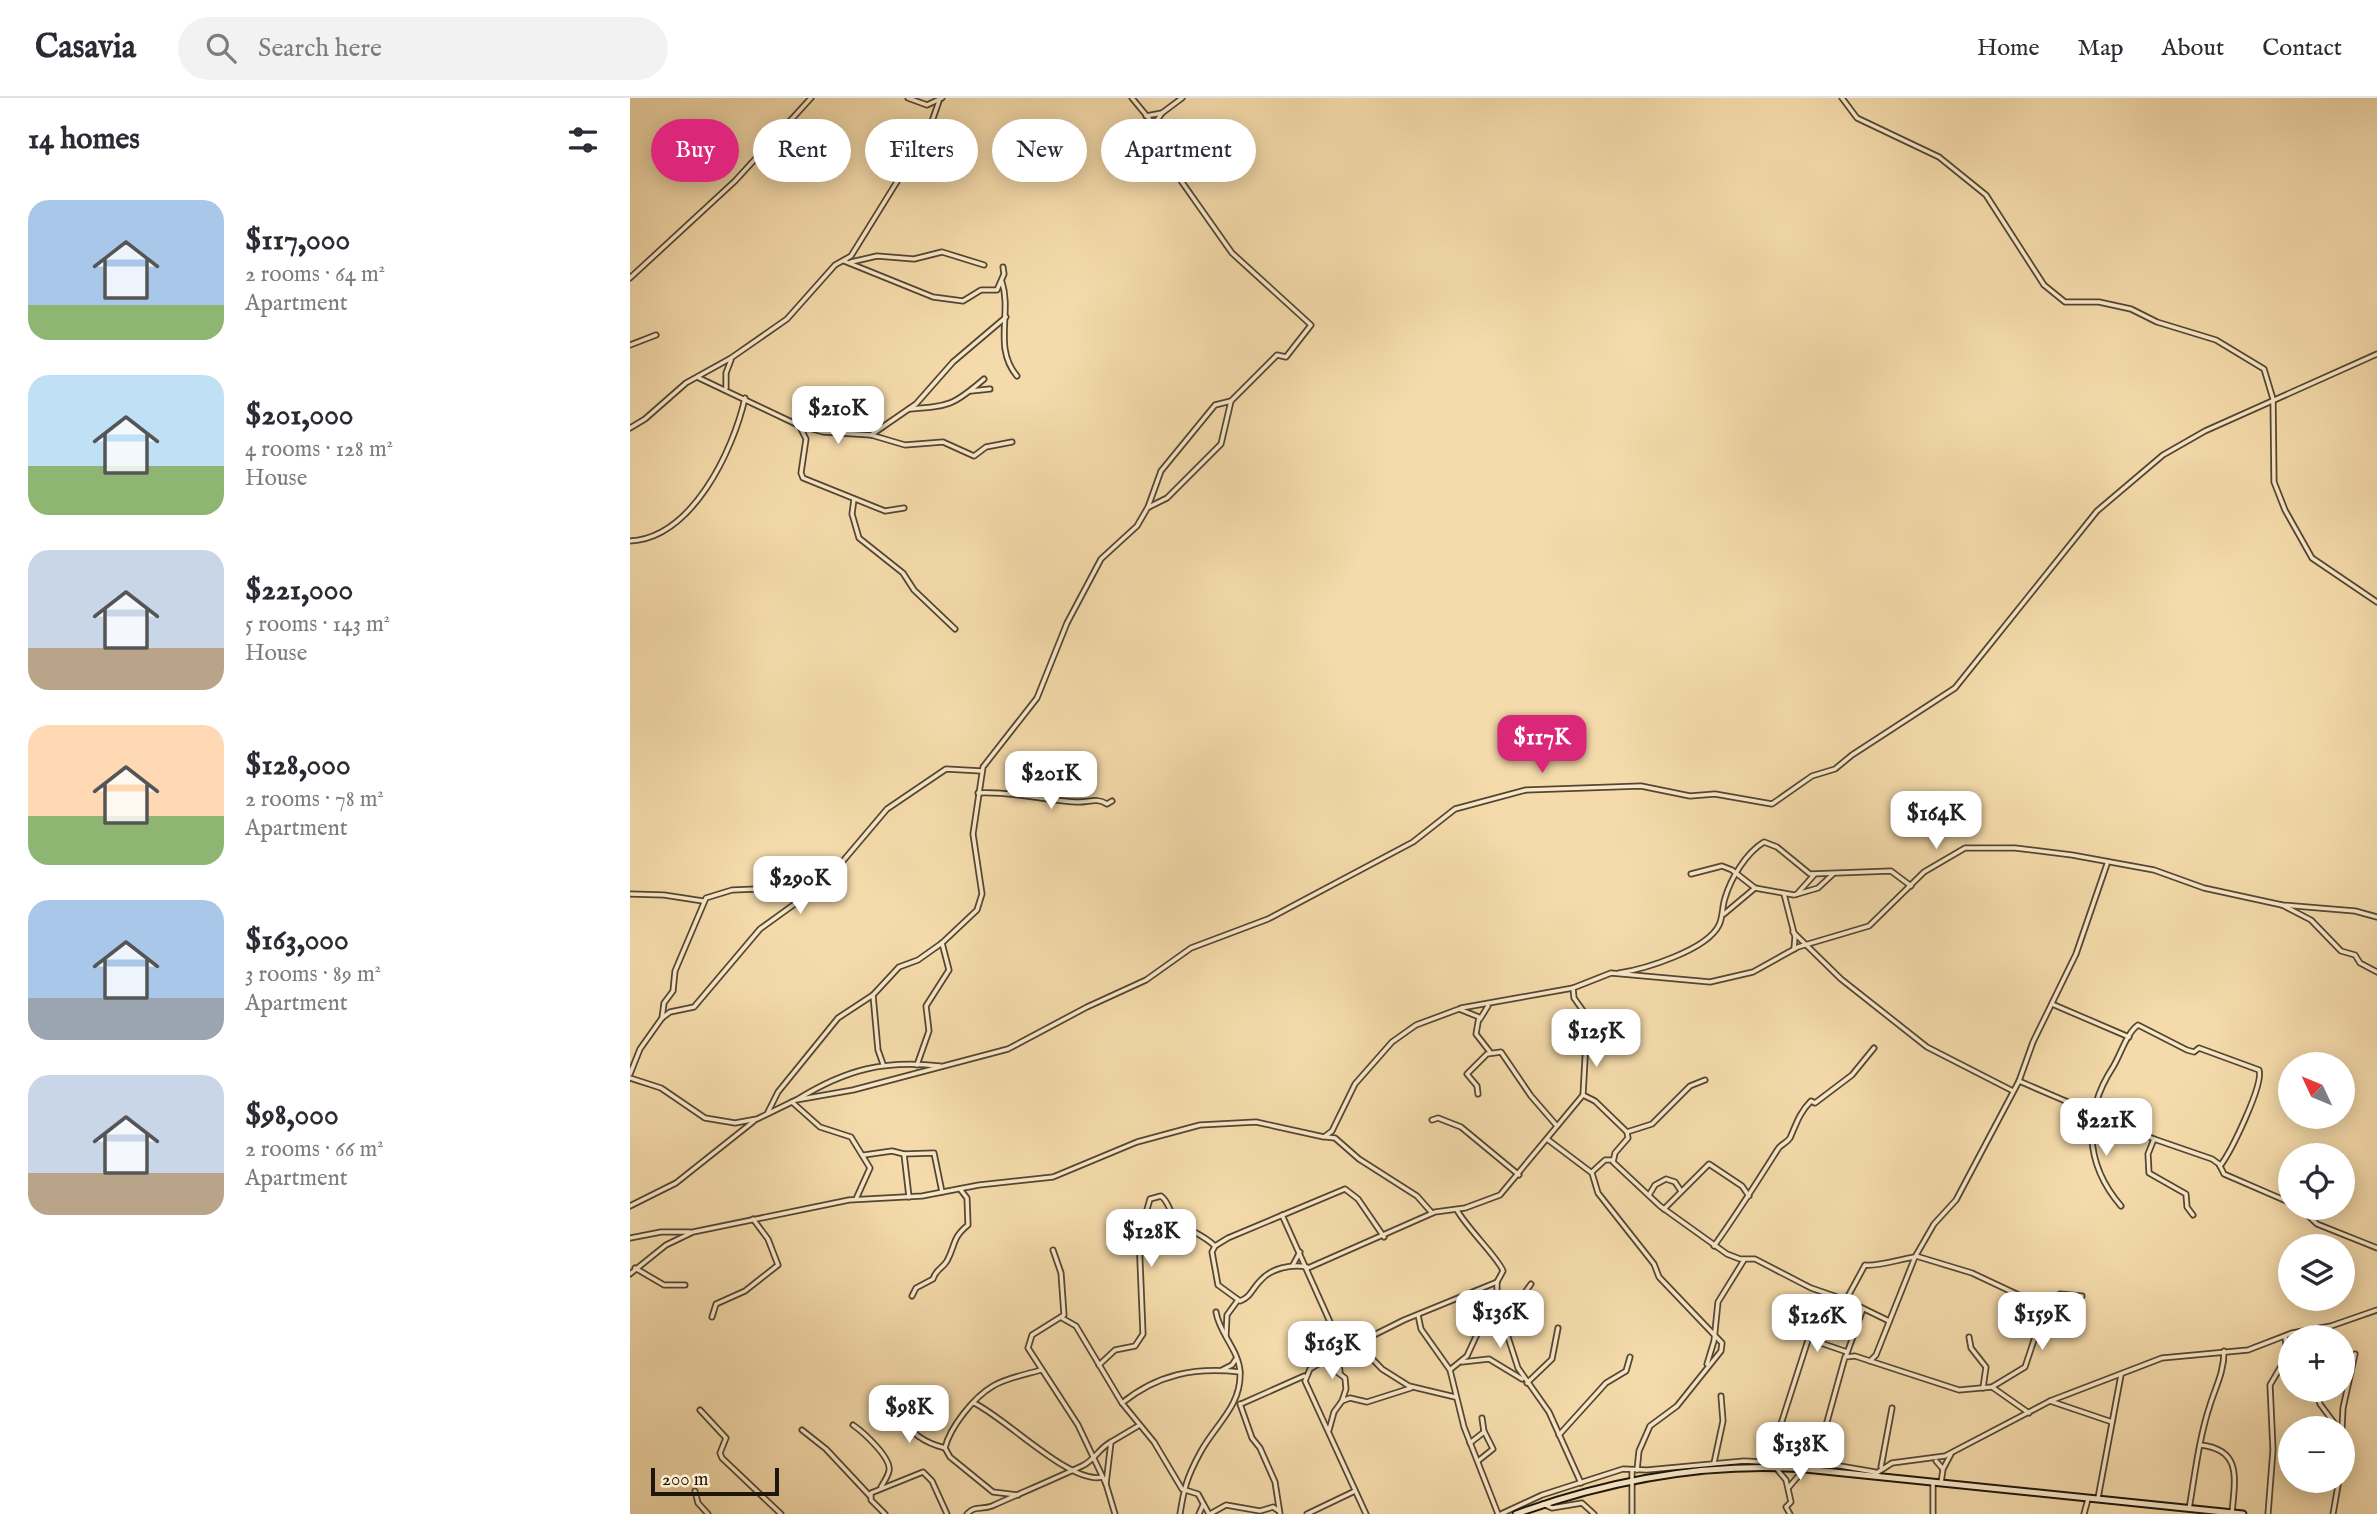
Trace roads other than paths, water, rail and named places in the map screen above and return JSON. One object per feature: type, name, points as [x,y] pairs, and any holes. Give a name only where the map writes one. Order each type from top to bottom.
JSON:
[{"type":"main road","points":[[1516,1514],[1634,1479],[1703,1469],[1806,1467],[2200,1512],[2243,1514]]},
{"type":"street","points":[[630,278],[735,181],[811,98]]},
{"type":"street","points":[[908,98],[927,105],[940,99]]},
{"type":"street","points":[[1132,98],[1148,119]]},
{"type":"street","points":[[1157,119],[1182,98]]},
{"type":"street","points":[[1842,98],[1857,118],[1940,157],[1986,195],[2053,294],[2069,303],[2092,301],[2118,305],[2157,322],[2228,346],[2266,370],[2273,398],[2274,482],[2291,520],[2312,558],[2377,602]]},
{"type":"street","points":[[846,261],[929,130],[940,99]]},
{"type":"street","points":[[1146,116],[1161,113]]},
{"type":"street","points":[[768,1112],[778,1092],[838,1018],[873,995],[899,967],[918,960],[971,918],[982,899],[973,848],[982,771],[1037,698],[1067,623],[1101,559],[1132,531],[1148,507],[1157,480],[1167,464],[1215,405],[1231,401],[1277,355],[1286,357],[1312,324],[1232,253],[1182,182]]},
{"type":"street","points":[[630,428],[645,419],[679,388],[731,358],[787,319],[835,265],[877,256],[914,259],[942,252],[984,265]]},
{"type":"street","points":[[846,261],[872,275],[933,297],[968,300],[981,290],[997,290],[1002,282]]},
{"type":"street","points":[[1003,267],[1005,356],[1017,376]]},
{"type":"street","points":[[872,435],[922,399],[959,355],[1006,317]]},
{"type":"street","points":[[630,345],[656,335]]},
{"type":"street","points":[[630,1206],[676,1183],[768,1112],[794,1102],[853,1090],[1008,1049],[1087,1007],[1146,980],[1191,948],[1268,919],[1413,842],[1455,809],[1540,788],[1626,786],[1690,796],[1716,793],[1767,804],[1775,803],[1812,776],[1835,769],[1955,688],[2097,511],[2140,472],[2187,439],[2273,398],[2377,354]]},
{"type":"street","points":[[726,388],[726,373],[731,358]]},
{"type":"street","points":[[698,377],[726,388],[798,425],[823,432],[872,435],[905,445],[943,442],[974,456],[986,447],[1012,442]]},
{"type":"street","points":[[907,409],[937,409],[971,391],[984,379]]},
{"type":"street","points":[[971,391],[989,389]]},
{"type":"street","points":[[630,541],[654,537],[679,521],[712,478],[730,445],[745,398]]},
{"type":"street","points":[[1148,507],[1167,498],[1221,444],[1231,401]]},
{"type":"street","points":[[798,425],[806,439],[802,476],[889,512],[904,508]]},
{"type":"street","points":[[855,499],[852,514],[859,538],[903,573],[914,590],[955,629]]},
{"type":"street","points":[[757,1119],[734,1123],[705,1118],[661,1088],[630,1076],[640,1049],[662,1018],[670,1012],[694,1007],[760,929],[797,901],[822,870],[844,860],[880,817],[910,792],[946,769],[982,771]]},
{"type":"street","points":[[978,793],[1008,792],[1076,802],[1097,799],[1108,804],[1112,801]]},
{"type":"street","points":[[1324,1137],[1332,1131],[1354,1084],[1392,1042],[1416,1025],[1460,1009],[1573,988],[1611,973],[1619,973],[1684,953],[1710,937],[1722,915],[1726,895],[1737,874],[1750,852],[1765,842],[1777,847],[1814,875],[1891,871],[1911,886]]},
{"type":"street","points":[[1619,973],[1627,976],[1710,982],[1753,972],[1794,949],[1869,926],[1928,869],[1965,848],[2038,850],[2154,870],[2227,894],[2282,905],[2355,911],[2377,917]]},
{"type":"street","points":[[1870,1361],[1876,1355],[1915,1256],[1934,1224],[1956,1200],[2019,1081],[2076,954],[2108,864]]},
{"type":"street","points":[[1691,874],[1716,866],[1727,867],[1755,888],[1796,894],[1818,888],[1833,874]]},
{"type":"street","points":[[1796,894],[1814,875]]},
{"type":"street","points":[[1722,915],[1755,888]]},
{"type":"street","points":[[630,894],[664,895],[703,901],[732,890],[750,889],[797,901]]},
{"type":"street","points":[[1784,893],[1794,949]]},
{"type":"street","points":[[662,1018],[664,1003],[673,991],[675,971],[696,925],[703,901]]},
{"type":"street","points":[[2282,905],[2311,920],[2341,951],[2355,955],[2360,963],[2377,972]]},
{"type":"street","points":[[1793,932],[1864,998],[1927,1047],[2013,1091]]},
{"type":"street","points":[[917,1065],[929,1031],[926,1006],[949,970],[942,943]]},
{"type":"street","points":[[1573,988],[1573,995],[1584,1012]]},
{"type":"street","points":[[873,995],[878,1050],[883,1064]]},
{"type":"street","points":[[2052,1004],[2129,1037]]},
{"type":"street","points":[[1489,1005],[1480,1019],[1476,1034],[1490,1052]]},
{"type":"street","points":[[1460,1009],[1480,1019]]},
{"type":"street","points":[[2121,1206],[2098,1175],[2091,1112],[2104,1077],[2139,1026],[2193,1052],[2199,1048],[2211,1050],[2259,1070],[2259,1080],[2238,1135],[2220,1166]]},
{"type":"street","points":[[1226,1337],[1227,1315],[1238,1300],[1249,1297],[1258,1282],[1270,1273],[1293,1265],[1307,1268],[1384,1237],[1442,1209],[1457,1210],[1500,1195],[1520,1175],[1583,1095],[1586,1041]]},
{"type":"street","points":[[1714,1246],[1779,1147],[1789,1140],[1793,1125],[1808,1103],[1815,1103],[1852,1075],[1874,1048]]},
{"type":"street","points":[[1478,1094],[1477,1086],[1468,1074],[1490,1052],[1497,1051],[1506,1056],[1531,1096],[1557,1126]]},
{"type":"street","points":[[794,1102],[816,1089],[883,1064],[943,1067]]},
{"type":"street","points":[[1627,1132],[1652,1124],[1690,1086],[1705,1080]]},
{"type":"street","points":[[2019,1081],[2154,1139],[2208,1157],[2220,1166],[2224,1174],[2278,1197]]},
{"type":"street","points":[[1583,1095],[1595,1101],[1627,1132],[1628,1138],[1612,1160]]},
{"type":"street","points":[[794,1102],[820,1127],[846,1134],[862,1155],[870,1168],[855,1200]]},
{"type":"street","points":[[1432,1120],[1438,1118],[1461,1128],[1520,1175]]},
{"type":"street","points":[[630,1274],[666,1245],[693,1232],[855,1200],[909,1197],[1053,1177],[1156,1136],[1211,1123],[1256,1122],[1335,1138],[1359,1159],[1418,1196],[1432,1213]]},
{"type":"street","points":[[1547,1139],[1592,1172],[1598,1193],[1654,1264],[1659,1277],[1715,1333],[1723,1348],[1677,1406],[1650,1426],[1634,1471],[1632,1514]]},
{"type":"street","points":[[2154,1139],[2148,1154],[2149,1173],[2186,1194],[2187,1207],[2193,1215]]},
{"type":"street","points":[[862,1155],[892,1151],[904,1154],[934,1153],[942,1192]]},
{"type":"street","points":[[904,1154],[909,1197]]},
{"type":"street","points":[[1592,1172],[1605,1160],[1612,1160],[1664,1209],[1714,1246],[1744,1260],[1755,1259],[1811,1289],[1846,1300],[1889,1321]]},
{"type":"street","points":[[1664,1209],[1710,1164],[1742,1186],[1749,1196]]},
{"type":"street","points":[[1649,1195],[1655,1185],[1666,1179],[1675,1182],[1681,1191]]},
{"type":"street","points":[[912,1296],[916,1288],[933,1279],[937,1269],[946,1262],[956,1235],[968,1225],[967,1198],[960,1189]]},
{"type":"street","points":[[1238,1300],[1215,1281],[1212,1252],[1215,1246],[1282,1215],[1345,1189],[1358,1199],[1384,1237]]},
{"type":"street","points":[[1099,1365],[1115,1350],[1135,1346],[1143,1334],[1139,1237],[1150,1199],[1157,1195],[1166,1199],[1174,1218],[1188,1229],[1202,1233],[1215,1246]]},
{"type":"street","points":[[1457,1210],[1479,1243],[1501,1264],[1503,1271],[1497,1282],[1497,1303],[1502,1310],[1518,1368],[1526,1383],[1545,1406],[1581,1483]]},
{"type":"street","points":[[1282,1215],[1339,1342],[1336,1354],[1346,1385],[1329,1430]]},
{"type":"street","points":[[712,1317],[716,1304],[745,1291],[778,1265],[768,1239],[753,1219]]},
{"type":"street","points":[[2313,1220],[2377,1248]]},
{"type":"street","points":[[630,1238],[673,1231],[693,1232]]},
{"type":"street","points":[[1053,1250],[1061,1273],[1062,1318]]},
{"type":"street","points":[[1293,1265],[1300,1252]]},
{"type":"street","points":[[1846,1300],[1863,1266],[1915,1256],[1972,1273],[2044,1308]]},
{"type":"street","points":[[1904,1258],[1908,1271]]},
{"type":"street","points":[[1706,1367],[1715,1333],[1718,1302],[1744,1260]]},
{"type":"street","points":[[635,1268],[664,1285],[685,1285]]},
{"type":"street","points":[[1233,1407],[1306,1375],[1336,1354],[1418,1315],[1497,1282]]},
{"type":"street","points":[[1502,1310],[1516,1305],[1531,1284]]},
{"type":"street","points":[[1450,1370],[1467,1356],[1480,1324],[1476,1291]]},
{"type":"street","points":[[2003,1329],[2013,1294]]},
{"type":"street","points":[[1805,1332],[1809,1337],[1846,1355],[1951,1389],[1983,1389],[1993,1387],[2025,1367],[2044,1308],[2060,1294],[2082,1296]]},
{"type":"street","points":[[1789,1487],[1806,1467],[1825,1429],[1846,1355],[1863,1309]]},
{"type":"street","points":[[2334,1325],[2377,1310]]},
{"type":"street","points":[[1180,1514],[1182,1489],[1202,1449],[1233,1407],[1240,1373],[1218,1324],[1216,1312]]},
{"type":"street","points":[[1418,1315],[1421,1329],[1450,1370],[1470,1443],[1499,1514],[1616,1471],[1769,1461],[1806,1467]]},
{"type":"street","points":[[1062,1318],[1076,1326],[1122,1403],[1160,1450],[1182,1489]]},
{"type":"street","points":[[1062,1318],[1035,1333],[1029,1340],[1028,1348],[1070,1410],[1106,1484],[1115,1514]]},
{"type":"street","points":[[1526,1383],[1552,1359],[1558,1328]]},
{"type":"street","points":[[1769,1461],[1809,1337]]},
{"type":"street","points":[[1969,1337],[1971,1348],[1986,1367],[1983,1389]]},
{"type":"street","points":[[1874,1474],[1902,1461],[1934,1460],[2050,1401],[2162,1358],[2248,1350],[2278,1339]]},
{"type":"street","points":[[1359,1345],[1382,1369],[1413,1387],[1456,1397]]},
{"type":"street","points":[[2189,1509],[2210,1403],[2221,1380],[2224,1351]]},
{"type":"street","points":[[1559,1435],[1606,1383],[1626,1371],[1630,1357]]},
{"type":"street","points":[[1220,1370],[1232,1365],[1236,1359]]},
{"type":"street","points":[[1461,1362],[1489,1359],[1526,1383]]},
{"type":"street","points":[[1324,1362],[1340,1371]]},
{"type":"street","points":[[945,1448],[949,1436],[974,1403],[993,1386],[1041,1370]]},
{"type":"street","points":[[1122,1403],[1168,1376],[1220,1370],[1240,1373]]},
{"type":"street","points":[[2268,1514],[2273,1450],[2270,1385],[2278,1373]]},
{"type":"street","points":[[1306,1375],[1310,1394],[1366,1514]]},
{"type":"street","points":[[2098,1500],[2121,1375]]},
{"type":"street","points":[[1342,1401],[1350,1398],[1367,1402],[1413,1387]]},
{"type":"street","points":[[1993,1387],[2029,1413]]},
{"type":"street","points":[[1714,1463],[1723,1421],[1721,1396]]},
{"type":"street","points":[[2050,1401],[2112,1422]]},
{"type":"street","points":[[2319,1402],[2330,1416]]},
{"type":"street","points":[[974,1403],[1020,1432],[1070,1472],[1087,1478],[1102,1477]]},
{"type":"street","points":[[1240,1404],[1252,1438],[1275,1482],[1280,1513]]},
{"type":"street","points":[[1881,1469],[1892,1408]]},
{"type":"street","points":[[700,1410],[726,1438],[720,1453],[722,1458],[781,1514]]},
{"type":"street","points":[[905,1412],[907,1424],[914,1433],[945,1448],[950,1457],[993,1492],[1018,1495]]},
{"type":"street","points":[[1478,1461],[1493,1449],[1484,1431],[1482,1418]]},
{"type":"street","points":[[853,1425],[872,1440],[890,1466],[880,1488]]},
{"type":"street","points":[[967,1514],[973,1508],[991,1506],[1000,1499],[1018,1495],[1070,1472],[1094,1458],[1100,1449],[1138,1426]]},
{"type":"street","points":[[802,1430],[826,1449],[885,1514]]},
{"type":"street","points":[[1470,1443],[1484,1431]]},
{"type":"street","points":[[1106,1484],[1111,1442]]},
{"type":"street","points":[[2200,1445],[2220,1448],[2230,1458],[2234,1481],[2232,1513]]},
{"type":"street","points":[[1941,1483],[1943,1469],[1952,1452]]},
{"type":"street","points":[[1934,1460],[1943,1469]]},
{"type":"street","points":[[1776,1468],[1789,1487],[1791,1502],[1786,1507],[1790,1514]]},
{"type":"street","points":[[1570,1487],[1576,1472]]},
{"type":"street","points":[[870,1496],[880,1488],[926,1473],[947,1514]]},
{"type":"street","points":[[1933,1482],[1933,1514]]},
{"type":"street","points":[[1182,1489],[1194,1491],[1209,1514],[1226,1505],[1260,1511],[1273,1507],[1280,1513]]},
{"type":"street","points":[[1307,1514],[1356,1491]]},
{"type":"street","points":[[695,1492],[698,1503],[708,1514]]},
{"type":"street","points":[[2333,1514],[2337,1493]]},
{"type":"street","points":[[2084,1514],[2088,1499]]},
{"type":"street","points":[[1199,1514],[1203,1503]]},
{"type":"street","points":[[1543,1504],[1552,1508],[1582,1503],[1594,1514]]}]
